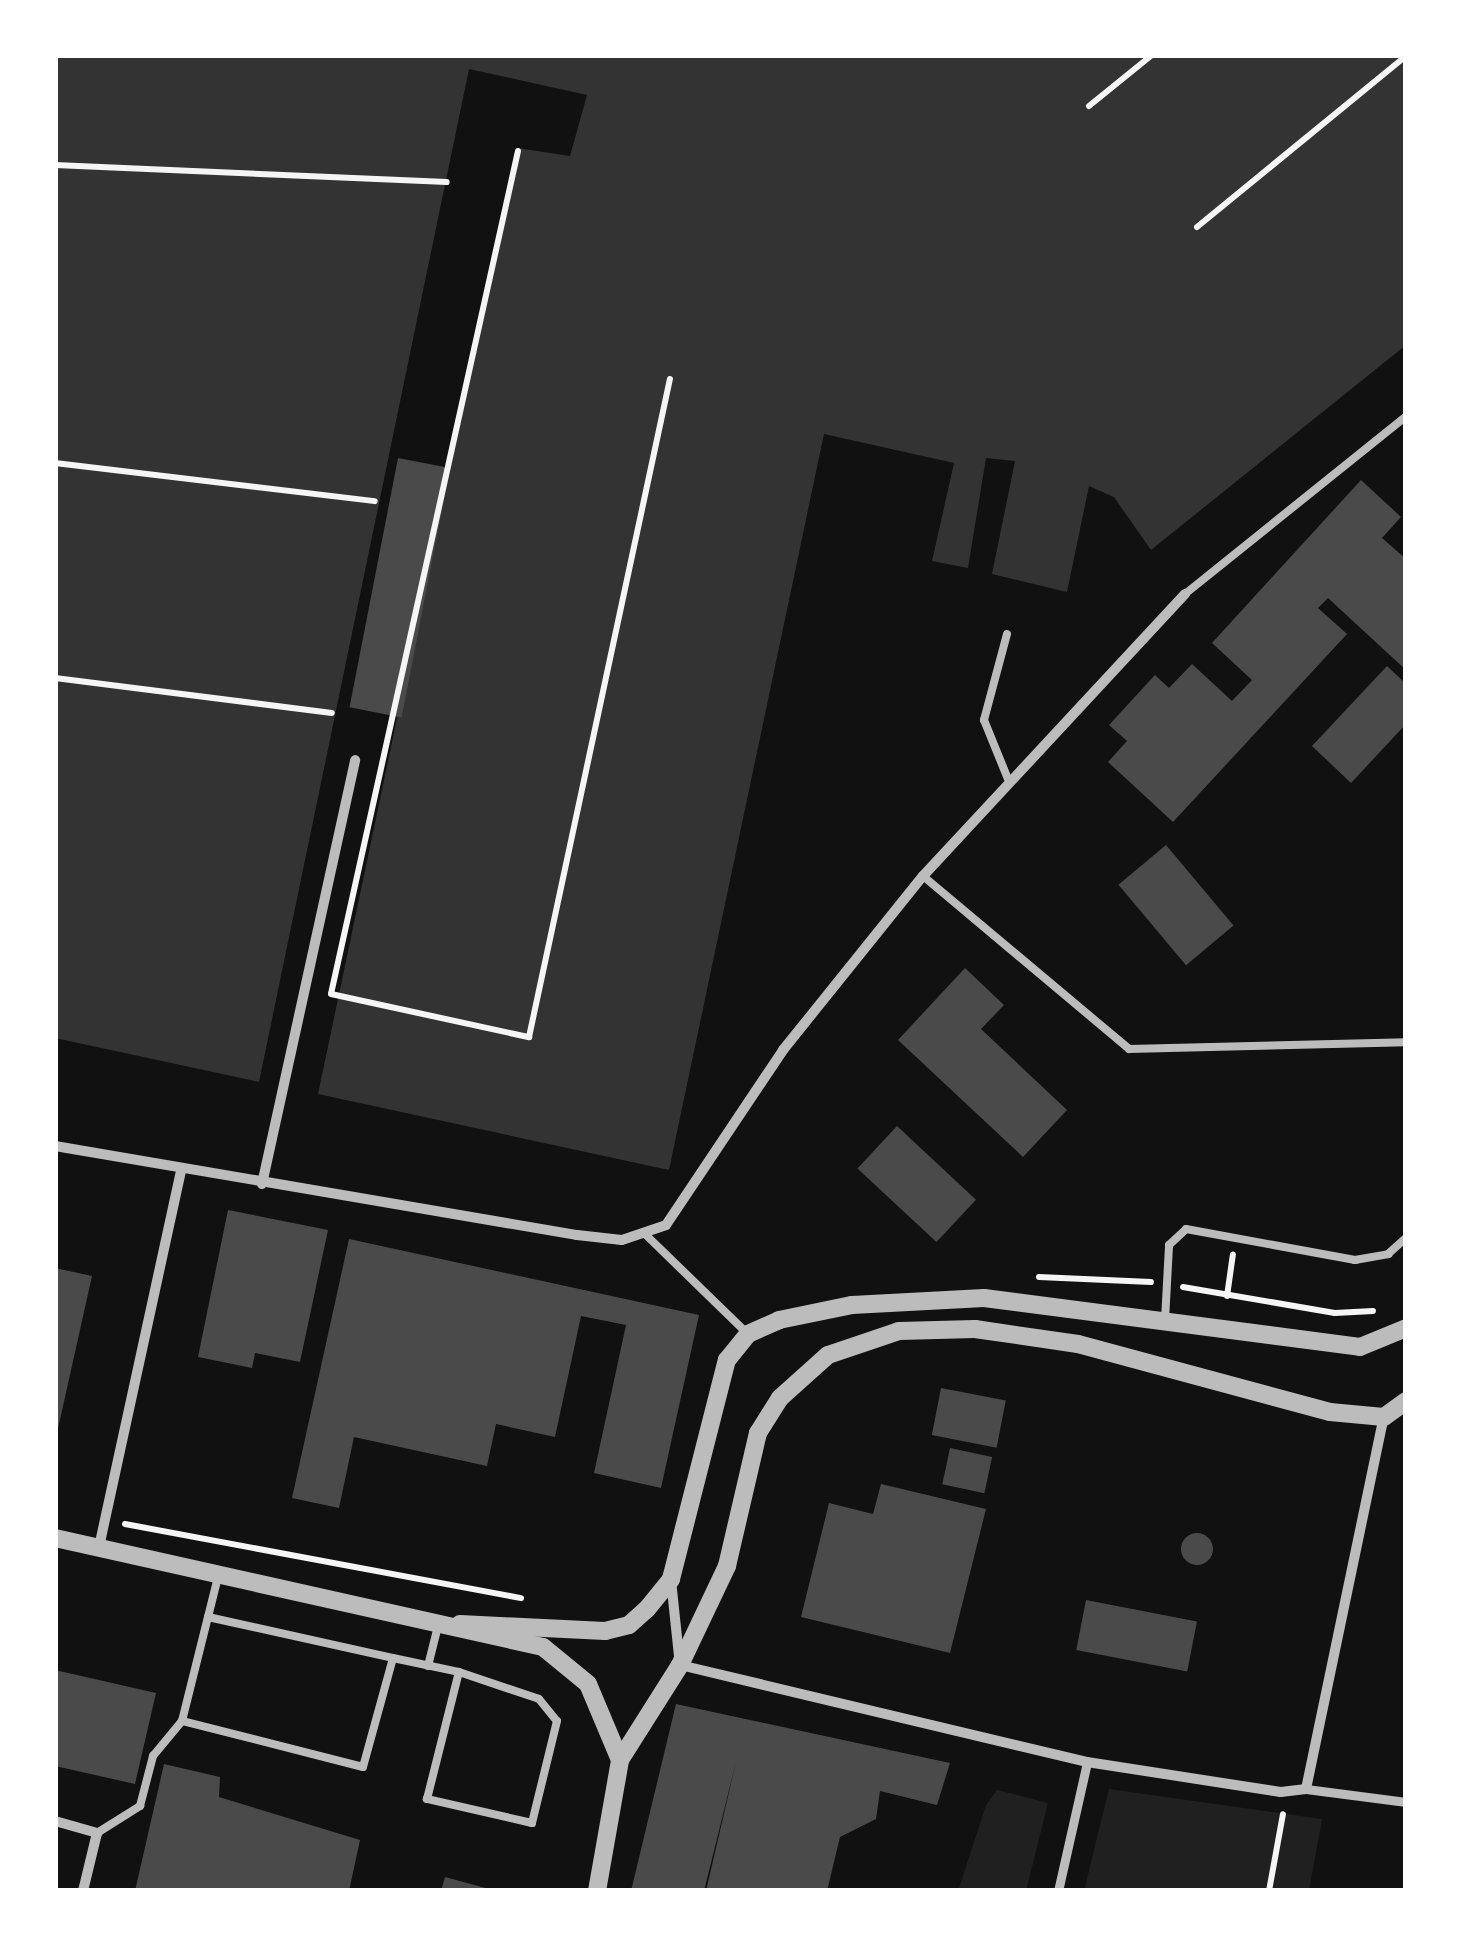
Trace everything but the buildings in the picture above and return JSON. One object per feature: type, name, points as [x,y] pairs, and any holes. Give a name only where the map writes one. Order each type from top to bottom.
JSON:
[{"type":"street","points":[[55,1146],[577,1235],[622,1240],[666,1225],[688,1201],[783,1050],[924,876],[1008,780],[1185,594]]},
{"type":"street","points":[[262,1184],[355,760]]},
{"type":"street","points":[[99,1547],[181,1170]]},
{"type":"street","points":[[680,1665],[671,1578],[712,1400],[727,1360],[748,1334],[780,1320],[852,1305],[984,1298],[1360,1347],[1406,1328]]},
{"type":"street","points":[[596,1891],[620,1760],[680,1665],[727,1566],[758,1433],[780,1398],[828,1355],[899,1331],[974,1329],[1078,1344],[1330,1412],[1384,1417],[1406,1402]]},
{"type":"street","points":[[1306,1789],[1384,1417]]},
{"type":"street","points":[[59,1541],[460,1624],[543,1647],[573,1670],[600,1707],[620,1760]]},
{"type":"street","points":[[460,1624],[605,1631],[629,1624],[671,1578]]},
{"type":"street","points":[[680,1665],[1087,1762],[1282,1792],[1306,1789],[1406,1802]]},
{"type":"street","points":[[1058,1891],[1087,1762]]},
{"type":"street","points":[[55,1821],[97,1834],[83,1891]]},
{"type":"lane","points":[[1185,594],[1406,416]]},
{"type":"lane","points":[[1008,634],[984,720],[1008,780]]},
{"type":"lane","points":[[924,876],[1129,1050],[1406,1042]]},
{"type":"lane","points":[[1166,1320],[1169,1246],[1186,1229],[1355,1260],[1388,1254],[1406,1238]]},
{"type":"lane","points":[[645,1234],[748,1334]]},
{"type":"lane","points":[[97,1834],[140,1806],[152,1756],[182,1721],[219,1572]]},
{"type":"lane","points":[[208,1617],[460,1672],[539,1699],[557,1721],[532,1823],[427,1799],[460,1672]]},
{"type":"lane","points":[[428,1666],[440,1620]]},
{"type":"lane","points":[[182,1721],[363,1766],[393,1658]]},
{"type":"path","points":[[1088,106],[1152,55]]},
{"type":"path","points":[[1197,227],[1406,56]]},
{"type":"path","points":[[518,152],[330,994],[530,1037],[670,379]]},
{"type":"path","points":[[55,165],[448,182]]},
{"type":"path","points":[[55,464],[375,501]]},
{"type":"path","points":[[55,678],[332,713]]},
{"type":"path","points":[[1022,1280],[1059,1273],[1166,1284],[1335,1313],[1387,1307]]},
{"type":"path","points":[[105,1520],[531,1600]]},
{"type":"path","points":[[1268,1891],[1283,1814],[1306,1789]]},
{"type":"shaded area","points":[[55,55],[1406,55],[1406,345],[1151,550],[1114,497],[1089,486],[1067,592],[992,574],[1015,461],[986,458],[968,568],[932,561],[954,463],[824,434],[669,1170],[318,1094],[517,148],[570,156],[587,95],[469,69],[259,1082],[55,1038]]},
{"type":"shaded area","points":[[1109,1789],[1322,1819],[1309,1891],[1084,1891]]},
{"type":"shaded area","points":[[997,1790],[1048,1803],[1026,1891],[958,1891],[986,1805]]}]
